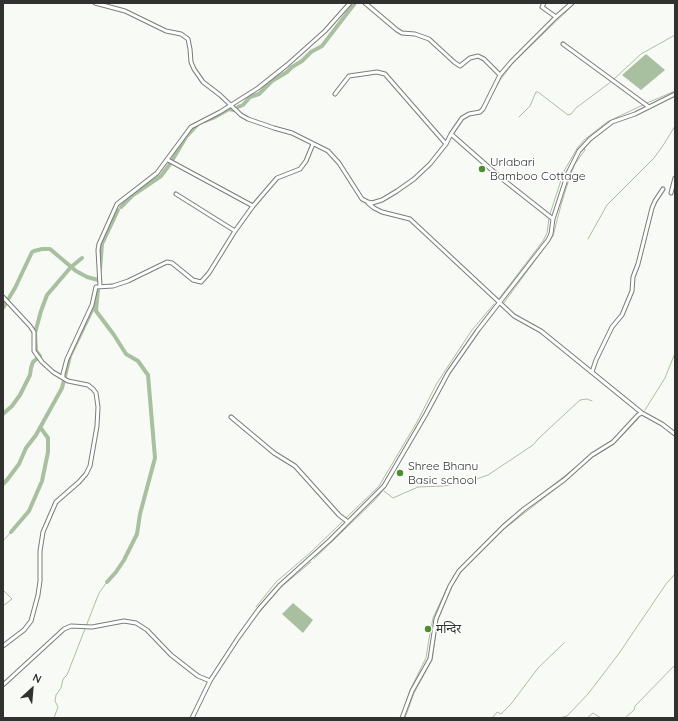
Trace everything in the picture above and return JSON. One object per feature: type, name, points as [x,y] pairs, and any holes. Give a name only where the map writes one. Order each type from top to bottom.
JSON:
[{"type":"street","points":[[95,3],[124,11],[166,31],[180,34],[188,39],[191,62],[194,69],[204,82],[240,115],[292,133],[323,147],[340,163],[359,195],[374,208],[382,212],[410,219],[514,316],[541,332],[642,413],[662,424],[675,434]]},
{"type":"street","points":[[100,286],[99,244],[117,204],[157,173],[191,127],[258,88],[307,48],[325,31],[350,3]]},
{"type":"street","points":[[365,3],[402,33],[416,34],[429,39],[460,66],[470,58],[478,56],[484,59],[500,75]]},
{"type":"street","points":[[544,3],[542,6],[556,17]]},
{"type":"street","points":[[368,202],[372,203],[382,200],[414,179],[430,164],[465,116],[480,112],[500,75],[511,62],[572,3]]},
{"type":"street","points":[[563,44],[649,107]]},
{"type":"street","points":[[335,94],[348,76],[377,72],[386,74],[446,144]]},
{"type":"street","points":[[192,718],[210,681],[259,609],[280,585],[330,540],[384,486],[448,373],[499,302],[548,240],[551,234],[553,219],[568,173],[579,150],[590,139],[612,122],[649,107],[675,94]]},
{"type":"street","points":[[451,134],[501,178],[553,219]]},
{"type":"street","points":[[63,376],[70,351],[92,306],[95,288],[118,284],[167,262],[172,263],[193,280],[201,282],[209,273],[235,231],[253,206],[277,178],[300,169],[306,161],[313,144],[315,144]]},
{"type":"street","points":[[168,160],[253,206]]},
{"type":"street","points":[[671,193],[675,178]]},
{"type":"street","points":[[592,372],[596,360],[612,327],[622,315],[632,291],[633,277],[638,264],[652,208],[663,189]]},
{"type":"street","points":[[176,194],[235,231]]},
{"type":"street","points":[[3,297],[34,332],[34,351],[40,360],[50,370],[63,376],[68,381],[88,385],[96,393],[98,407],[97,426],[90,466],[86,474],[79,482],[56,502],[43,532],[40,550],[40,580],[38,595],[31,621],[24,630],[3,646]]},
{"type":"street","points":[[402,718],[412,692],[430,659],[436,619],[450,586],[459,571],[503,527],[524,509],[564,480],[592,455],[613,442],[638,415],[642,413]]},
{"type":"street","points":[[231,417],[274,453],[295,466],[339,515],[348,522]]},
{"type":"street","points":[[3,685],[64,629],[71,626],[92,627],[124,621],[136,623],[147,630],[170,655],[198,676],[210,681]]},
{"type":"shaded area","points":[[646,54],[665,70],[641,90],[622,75]]},
{"type":"shaded area","points":[[293,603],[313,620],[303,633],[282,614]]},
{"type":"waterway","points":[[238,107],[243,105],[250,97],[259,94],[272,81],[302,61],[311,52],[322,46],[355,3]]},
{"type":"waterway","points":[[488,102],[500,80],[513,63],[575,3]]},
{"type":"waterway","points":[[614,79],[641,54],[675,35]]},
{"type":"waterway","points":[[519,117],[530,106],[536,92],[568,115],[612,81]]},
{"type":"waterway","points":[[647,103],[675,91]]},
{"type":"waterway","points":[[550,214],[564,171],[578,147],[584,140],[607,122],[643,105]]},
{"type":"waterway","points":[[205,121],[229,109],[234,110]]},
{"type":"waterway","points":[[173,159],[186,137],[197,125]]},
{"type":"waterway","points":[[588,239],[607,205],[654,158],[675,126]]},
{"type":"waterway","points":[[503,304],[553,236],[570,176],[575,164],[585,150],[584,147]]},
{"type":"waterway","points":[[121,207],[133,195],[161,176],[170,164]]},
{"type":"waterway","points":[[100,269],[102,244],[118,210]]},
{"type":"waterway","points":[[498,300],[543,241],[547,233],[549,218]]},
{"type":"waterway","points":[[3,308],[15,288],[32,252],[34,251],[50,249],[76,271],[87,277],[98,280]]},
{"type":"waterway","points":[[3,414],[12,406],[20,395],[30,375],[33,362],[40,356],[36,351],[35,333],[47,295],[71,267],[82,258]]},
{"type":"waterway","points":[[98,289],[96,311],[126,354],[138,361],[148,375],[155,458],[140,514],[137,534],[124,560],[107,582]]},
{"type":"waterway","points":[[3,484],[19,464],[26,448],[36,435],[62,388],[70,356],[95,304]]},
{"type":"waterway","points":[[346,518],[379,486],[417,422],[437,383],[472,330],[494,304]]},
{"type":"waterway","points":[[645,410],[665,378],[675,353]]},
{"type":"waterway","points":[[384,491],[393,498],[418,487],[444,486],[471,481],[488,475],[533,445],[580,400],[587,399],[592,401]]},
{"type":"waterway","points":[[625,426],[637,414]]},
{"type":"waterway","points":[[567,479],[593,457],[614,444],[639,418]]},
{"type":"waterway","points":[[11,532],[29,511],[42,481],[48,452],[48,438],[40,427]]},
{"type":"waterway","points":[[590,455],[607,444]]},
{"type":"waterway","points":[[456,572],[504,523],[580,464]]},
{"type":"waterway","points":[[314,559],[374,501],[384,489],[396,468]]},
{"type":"waterway","points":[[405,718],[414,693],[432,660],[438,619],[451,588],[461,572],[504,529],[563,483]]},
{"type":"waterway","points":[[256,607],[276,582],[311,552],[342,522]]},
{"type":"waterway","points":[[3,541],[11,532]]},
{"type":"waterway","points":[[252,621],[280,588],[311,562]]},
{"type":"waterway","points":[[559,718],[567,716],[588,694],[620,652],[666,584],[675,574]]},
{"type":"waterway","points":[[451,582],[454,575]]},
{"type":"waterway","points":[[54,718],[58,707],[55,701],[56,695],[61,688],[63,679],[67,675],[99,593],[107,582]]},
{"type":"waterway","points":[[403,712],[410,690],[426,658],[433,618],[447,588]]},
{"type":"waterway","points":[[3,590],[12,599],[3,606]]},
{"type":"waterway","points":[[492,718],[497,712],[501,714],[511,704],[538,668],[564,643]]},
{"type":"waterway","points":[[625,718],[675,665]]},
{"type":"waterway","points":[[587,718],[593,713],[601,718]]},
{"type":"place","name":"Urlabari Bamboo Cottage","points":[[482,169]]},
{"type":"place","name":"Shree Bhanu Basic school","points":[[400,473]]},
{"type":"place","name":"मन्दिर","points":[[428,629]]}]
